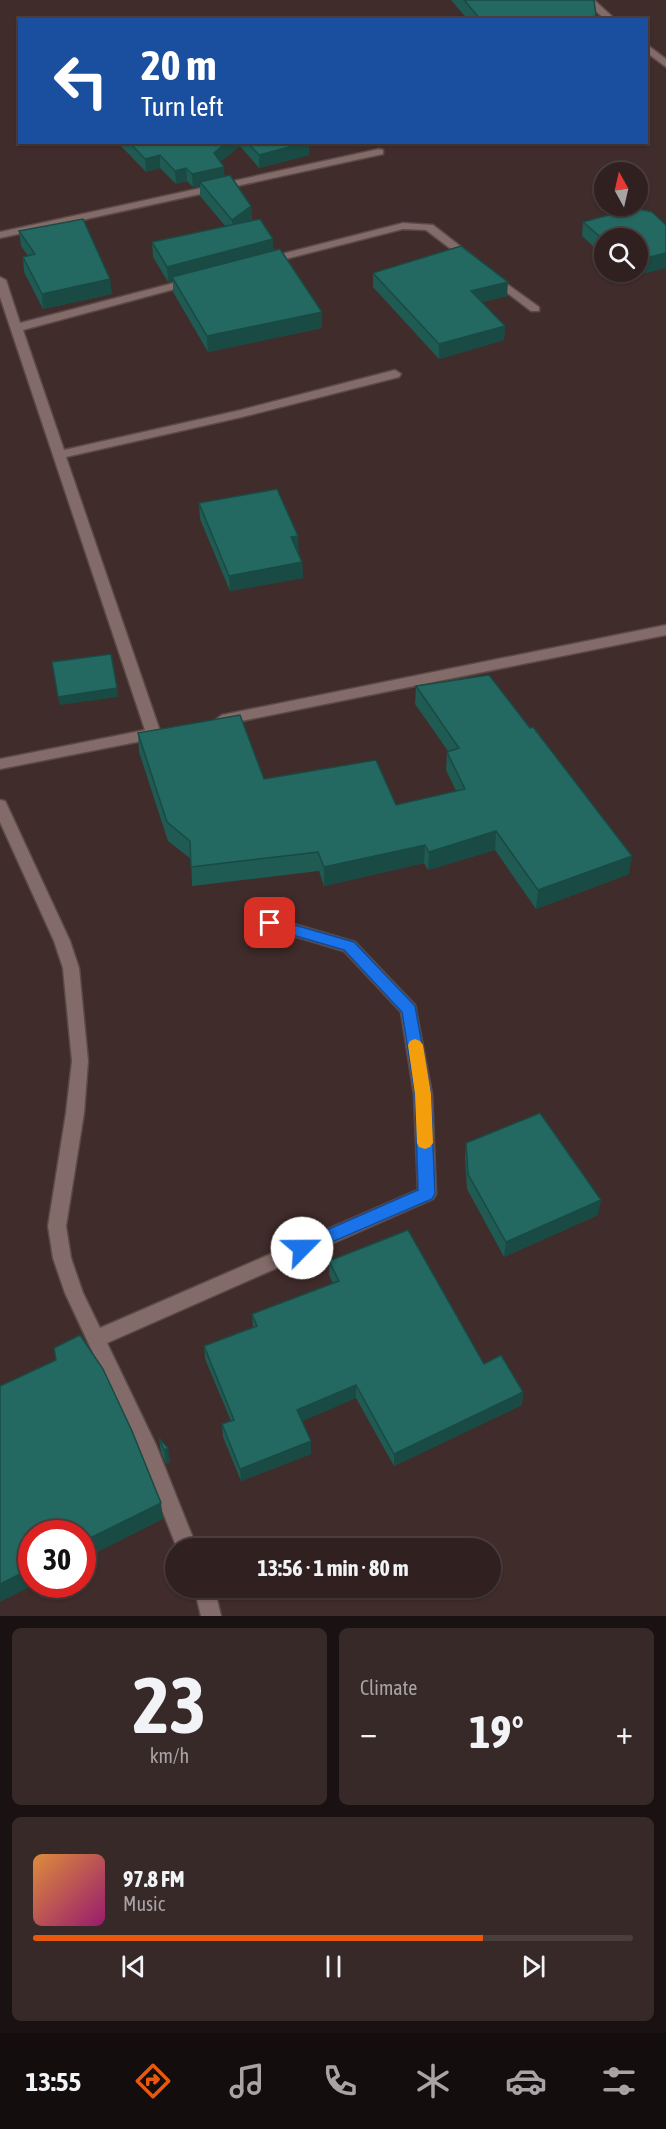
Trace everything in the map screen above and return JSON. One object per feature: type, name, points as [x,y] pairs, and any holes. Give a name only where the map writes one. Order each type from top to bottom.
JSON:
[{"type":"street","points":[[588,0],[610,18]]},
{"type":"street","points":[[648,48],[662,55],[666,64]]},
{"type":"street","points":[[0,235],[379,152]]},
{"type":"street","points":[[257,263],[387,229],[403,226],[429,227],[535,309]]},
{"type":"street","points":[[16,328],[200,279]]},
{"type":"street","points":[[0,280],[153,734]]},
{"type":"street","points":[[60,455],[242,413],[395,374]]},
{"type":"street","points":[[209,722],[666,630]]},
{"type":"street","points":[[0,765],[175,729]]},
{"type":"street","points":[[0,805],[62,941],[71,968],[80,1061],[75,1113],[57,1226],[62,1258],[74,1293],[146,1445],[182,1538]]},
{"type":"street","points":[[96,1339],[427,1194],[423,1094],[409,1010],[349,946],[270,923]]},
{"type":"street","points":[[207,1598],[211,1616]]},
{"type":"building","points":[[464,0],[594,0],[596,16],[586,18],[479,18]]},
{"type":"building","points":[[131,144],[225,144],[214,153],[224,167],[192,174],[186,168],[175,171],[160,155],[145,159]]},
{"type":"building","points":[[249,144],[300,144],[259,155]]},
{"type":"building","points":[[230,175],[251,206],[232,220],[200,182]]},
{"type":"building","points":[[648,211],[652,212],[666,225],[666,253],[648,258],[648,228],[594,228],[594,231],[583,222],[605,216],[648,216]]},
{"type":"building","points":[[83,219],[110,279],[42,294],[23,257],[35,254],[19,231]]},
{"type":"building","points":[[260,219],[273,239],[167,267],[152,242]]},
{"type":"building","points":[[461,246],[508,282],[471,291],[505,326],[439,344],[373,273]]},
{"type":"building","points":[[280,249],[322,312],[207,336],[172,277]]},
{"type":"building","points":[[277,489],[298,536],[291,537],[302,562],[229,576],[199,503]]},
{"type":"building","points":[[111,654],[117,688],[58,697],[52,662]]},
{"type":"building","points":[[489,675],[530,728],[533,727],[632,856],[538,890],[496,831],[429,852],[425,845],[324,867],[318,852],[191,867],[190,841],[167,822],[138,733],[240,715],[264,779],[376,760],[396,805],[465,789],[447,752],[459,748],[416,686]]},
{"type":"building","points":[[540,1113],[601,1200],[506,1242],[468,1174],[466,1143]]},
{"type":"building","points":[[408,1230],[484,1364],[501,1355],[523,1392],[394,1454],[356,1385],[297,1410],[311,1441],[240,1469],[222,1424],[234,1420],[204,1346],[257,1326],[252,1314],[339,1281],[329,1261]]},
{"type":"building","points":[[80,1335],[103,1369],[132,1431],[161,1503],[96,1535],[96,1520],[18,1520],[18,1575],[0,1584],[0,1386],[56,1360],[54,1348]]},
{"type":"building","points":[[159,1438],[168,1448],[164,1450]]},
{"type":"slow traffic","points":[[415,1045],[423,1094],[425,1143]]},
{"type":"route","points":[[270,923],[349,946],[409,1010],[423,1094],[427,1194],[302,1248]]}]
